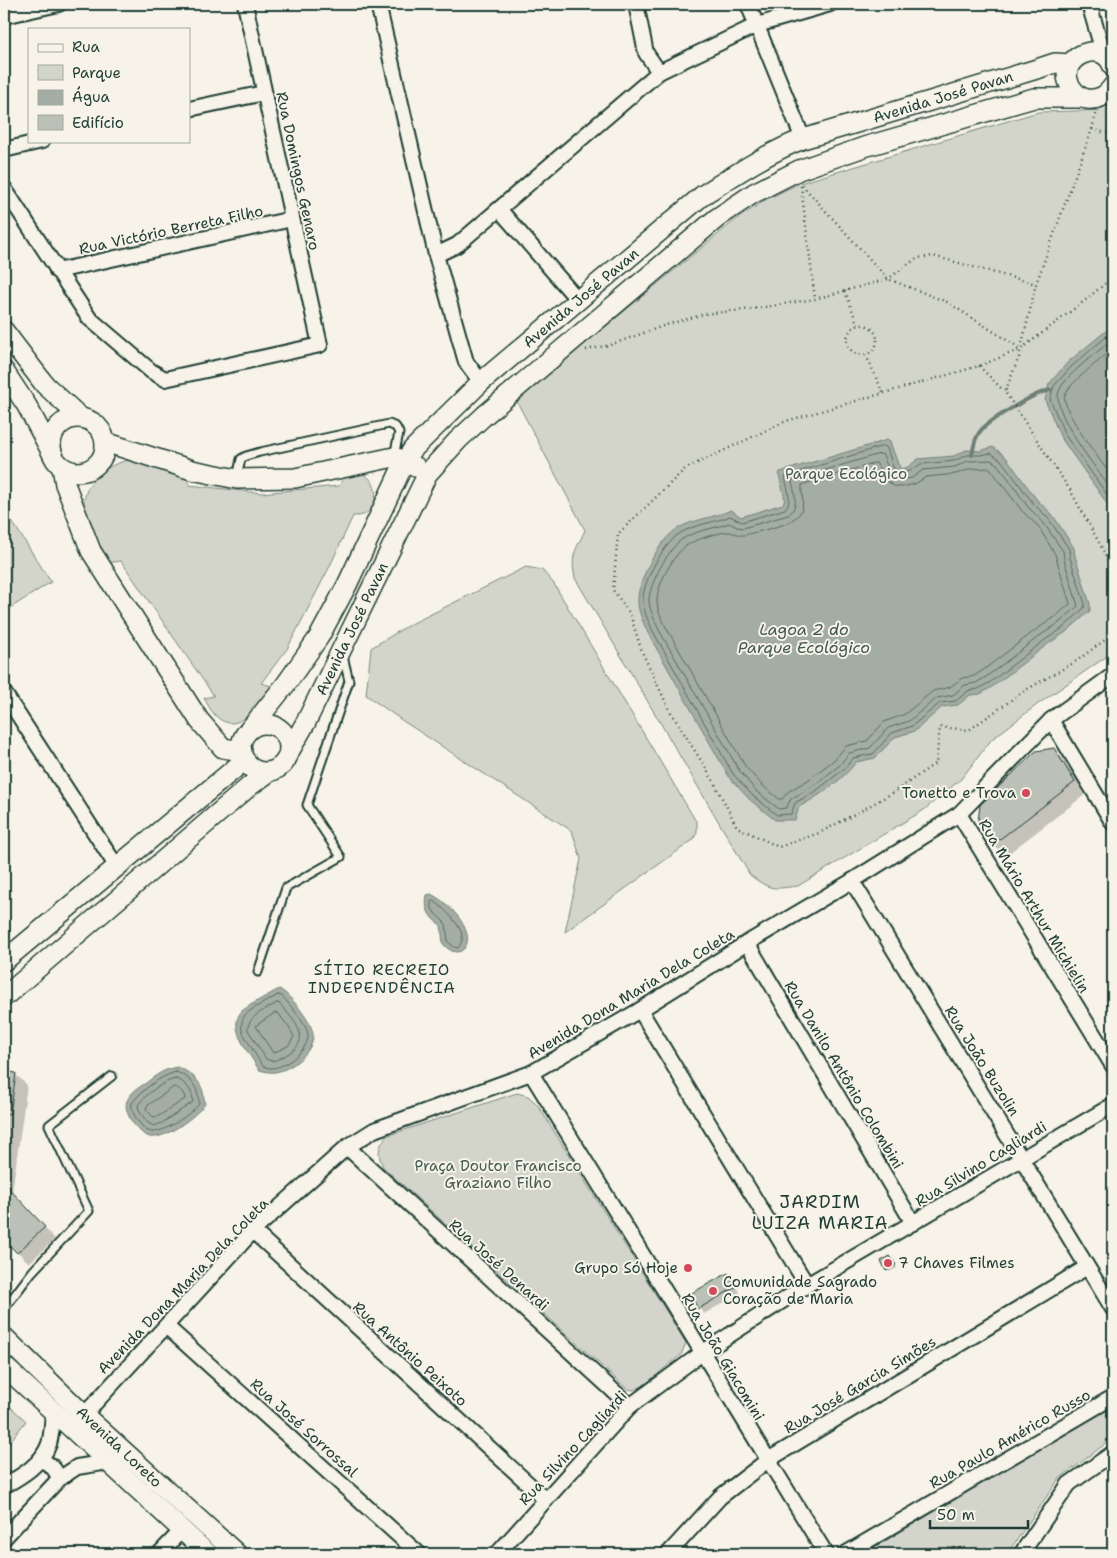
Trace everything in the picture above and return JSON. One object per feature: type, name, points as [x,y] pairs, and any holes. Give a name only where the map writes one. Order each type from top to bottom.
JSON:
[{"type":"street","points":[[4,16],[59,4]]},
{"type":"street","name":"Rua Domingos Genaro","points":[[57,271],[89,318],[151,371],[165,379],[320,345],[245,4]]},
{"type":"street","points":[[378,4],[436,255],[466,362],[481,382]]},
{"type":"street","points":[[636,4],[646,53],[659,72]]},
{"type":"street","points":[[748,4],[803,139]]},
{"type":"street","points":[[436,255],[457,245],[659,72],[757,25],[830,4]]},
{"type":"street","points":[[1089,4],[1111,61]]},
{"type":"street","points":[[1102,98],[1074,92],[1069,84],[1067,74],[1070,64],[1079,55],[1092,51],[1111,61]]},
{"type":"street","name":"Avenida José Pavan","points":[[250,729],[286,684],[319,636],[346,585],[399,459],[413,449],[481,382],[703,195],[781,148],[803,139],[1055,63],[1070,64]]},
{"type":"street","points":[[190,109],[264,93]]},
{"type":"street","name":"Avenida José Pavan","points":[[289,752],[306,722],[428,473],[458,440],[485,415],[718,218],[754,193],[798,170],[864,146],[1034,98],[1102,98]]},
{"type":"street","points":[[4,150],[38,142]]},
{"type":"street","points":[[4,188],[57,271]]},
{"type":"street","points":[[499,209],[578,300]]},
{"type":"street","name":"Rua Victório Berreta Filho","points":[[57,271],[292,220]]},
{"type":"street","points":[[4,331],[45,385],[81,418]]},
{"type":"street","points":[[4,371],[27,406],[57,460],[70,471],[79,472],[95,466],[101,459],[104,451],[103,433],[90,420],[72,418],[63,422],[57,428],[52,435],[51,444],[57,460],[64,484],[91,551],[199,720],[223,748],[243,755],[255,769],[269,772]]},
{"type":"street","points":[[105,442],[192,470],[237,479],[295,478],[399,459],[428,473]]},
{"type":"street","name":"Avenida Dona Maria Dela Coleta","points":[[84,1415],[253,1231],[346,1147],[374,1130],[531,1073],[640,1010],[747,943],[852,881],[959,814],[1051,720],[1113,675]]},
{"type":"street","points":[[4,693],[117,867]]},
{"type":"street","points":[[1051,720],[1113,823]]},
{"type":"street","points":[[4,998],[243,792],[269,772],[276,770],[282,765],[289,752],[289,744],[281,730],[266,724],[258,725],[250,729],[245,735],[242,743],[243,755]]},
{"type":"street","points":[[4,961],[117,867],[243,755]]},
{"type":"street","name":"Rua Mário Arthur Michielin","points":[[959,814],[1113,1066]]},
{"type":"street","name":"Rua João Buzolin","points":[[852,881],[1113,1309]]},
{"type":"street","name":"Rua Danilo Antônio Colombini","points":[[747,943],[913,1223]]},
{"type":"street","points":[[640,1010],[807,1285]]},
{"type":"street","name":"Rua João Giacomini","points":[[531,1073],[826,1554]]},
{"type":"street","name":"Rua Silvino Cagliardi","points":[[497,1554],[630,1406],[702,1353],[807,1285],[1023,1159],[1113,1104]]},
{"type":"street","name":"Rua José Denardi","points":[[346,1147],[630,1406]]},
{"type":"street","name":"Rua Antônio Peixoto","points":[[253,1231],[546,1500]]},
{"type":"street","name":"Rua José Garcia Simões","points":[[668,1554],[720,1497],[768,1460],[1087,1268]]},
{"type":"street","name":"Rua José Sorrossal","points":[[166,1326],[420,1554]]},
{"type":"street","name":"Avenida Loreto","points":[[4,1337],[84,1415],[237,1554]]},
{"type":"street","name":"Avenida Loreto","points":[[4,1366],[208,1554]]},
{"type":"street","name":"Rua Paulo Américo Russo","points":[[845,1554],[1113,1397]]},
{"type":"street","points":[[4,1486],[21,1476],[40,1460],[50,1443],[53,1412]]},
{"type":"street","points":[[1021,1554],[1070,1484],[1113,1453]]},
{"type":"street","points":[[40,1460],[48,1463],[55,1469],[59,1479]]},
{"type":"street","points":[[7,1530],[59,1479],[77,1467],[108,1462]]},
{"type":"street","points":[[159,1554],[182,1530]]},
{"type":"lane","points":[[237,479],[241,459],[246,456],[389,424],[396,427],[399,433],[399,459]]},
{"type":"lane","points":[[258,972],[286,888],[341,857],[307,805],[349,681],[342,648]]},
{"type":"lane","points":[[4,1309],[32,1272],[89,1211],[48,1125],[112,1076]]},
{"type":"path","points":[[1005,392],[1021,349],[1036,284],[1102,98]]},
{"type":"path","points":[[1092,129],[1113,135]]},
{"type":"path","points":[[815,299],[800,183],[888,279],[947,302],[1021,349]]},
{"type":"path","points":[[583,350],[610,345],[704,314],[815,299],[845,291],[888,279],[917,258],[933,256],[1036,284]]},
{"type":"path","points":[[1113,277],[1021,349],[979,366],[786,421],[686,469],[618,534],[613,590],[630,614],[642,652],[669,709],[713,780],[737,827],[779,847],[819,833],[894,792],[936,763],[940,727],[969,730],[1024,691],[1075,662],[1113,634]]},
{"type":"path","points":[[845,291],[858,326]]},
{"type":"path","points":[[858,326],[869,327],[876,334],[877,344],[875,349],[866,355],[852,351],[847,342],[850,332],[858,326]]},
{"type":"path","points":[[866,355],[883,393]]},
{"type":"path","points":[[979,366],[1005,392],[1070,490],[1102,548],[1113,573]]},
{"type":"green space","name":"Parque Ecológico","points":[[1113,110],[1113,652],[1038,704],[992,739],[961,779],[924,810],[798,886],[772,888],[763,884],[750,875],[575,578],[574,558],[585,530],[516,400],[734,221],[767,199],[800,183],[1038,112]]},
{"type":"green space","points":[[129,460],[188,477],[189,485],[261,493],[339,486],[347,471],[357,472],[368,477],[375,488],[376,494],[373,505],[364,515],[353,516],[329,568],[287,649],[261,683],[275,687],[256,709],[240,721],[232,723],[223,721],[213,713],[204,698],[214,696],[121,561],[107,563],[93,532],[84,508],[89,486],[106,469]]},
{"type":"green space","points":[[4,509],[51,582],[4,612]]},
{"type":"green space","points":[[526,567],[542,570],[554,584],[697,823],[697,832],[693,840],[565,932],[581,859],[572,831],[366,695],[371,648],[409,625]]},
{"type":"green space","name":"Praça Doutor Francisco Graziano Filho","points":[[517,1093],[528,1096],[537,1104],[686,1343],[681,1355],[643,1386],[634,1390],[627,1389],[383,1167],[379,1151],[386,1136]]},
{"type":"green space","points":[[4,1401],[26,1421],[4,1449]]},
{"type":"green space","points":[[1113,1406],[1113,1438],[1059,1479],[1007,1554],[863,1554]]},
{"type":"water","points":[[1113,325],[1113,512],[1061,438],[1045,400],[1049,384],[1068,362]]},
{"type":"water","name":"Lagoa 2 do Parque Ecológico","points":[[887,440],[890,442],[901,469],[908,467],[918,459],[954,456],[966,450],[980,451],[993,447],[1005,456],[1037,500],[1052,514],[1074,548],[1090,604],[1090,611],[1066,632],[992,687],[980,694],[970,695],[958,705],[942,707],[915,731],[895,737],[875,758],[856,762],[830,788],[799,807],[795,820],[775,820],[749,799],[729,777],[649,635],[641,617],[638,599],[639,591],[646,571],[657,551],[670,534],[677,529],[731,510],[741,517],[783,504],[785,499],[779,475],[780,472]]},
{"type":"water","points":[[431,894],[452,909],[464,925],[467,942],[463,950],[454,952],[443,944],[441,925],[433,919],[427,908],[427,895]]},
{"type":"water","points":[[279,989],[289,996],[305,1016],[313,1034],[310,1047],[300,1059],[281,1071],[269,1072],[259,1070],[238,1033],[237,1025],[242,1011]]},
{"type":"water","points":[[177,1067],[196,1079],[203,1092],[205,1104],[188,1121],[172,1131],[164,1135],[150,1137],[141,1132],[132,1122],[127,1111],[127,1101],[135,1090],[157,1075]]},
{"type":"building","name":"Tonetto e Trova","points":[[1054,748],[1075,782],[992,845],[978,821],[980,805],[1036,751]]},
{"type":"building","points":[[4,1071],[16,1073],[10,1114],[4,1113]]},
{"type":"building","points":[[4,1183],[45,1227],[17,1253],[4,1240]]},
{"type":"building","name":"7 Chaves Filmes","points":[[890,1256],[896,1265],[886,1271],[881,1261]]},
{"type":"building","name":"Comunidade Sagrado Coração de Maria","points":[[728,1273],[736,1287],[698,1309],[690,1294]]},
{"type":"waterway","points":[[972,455],[975,441],[987,424],[1026,400],[1051,390]]},
{"type":"place","name":"Tonetto e Trova","points":[[1026,793]]},
{"type":"place","name":"7 Chaves Filmes","points":[[888,1263]]},
{"type":"place","name":"Grupo Só Hoje","points":[[688,1268]]},
{"type":"place","name":"Comunidade Sagrado Coração de Maria","points":[[713,1291]]},
{"type":"district","name":"SÍTIO RECREIO INDEPENDÊNCIA","points":[[382,978]]},
{"type":"district","name":"JARDIM LUIZA MARIA","points":[[820,1212]]}]
